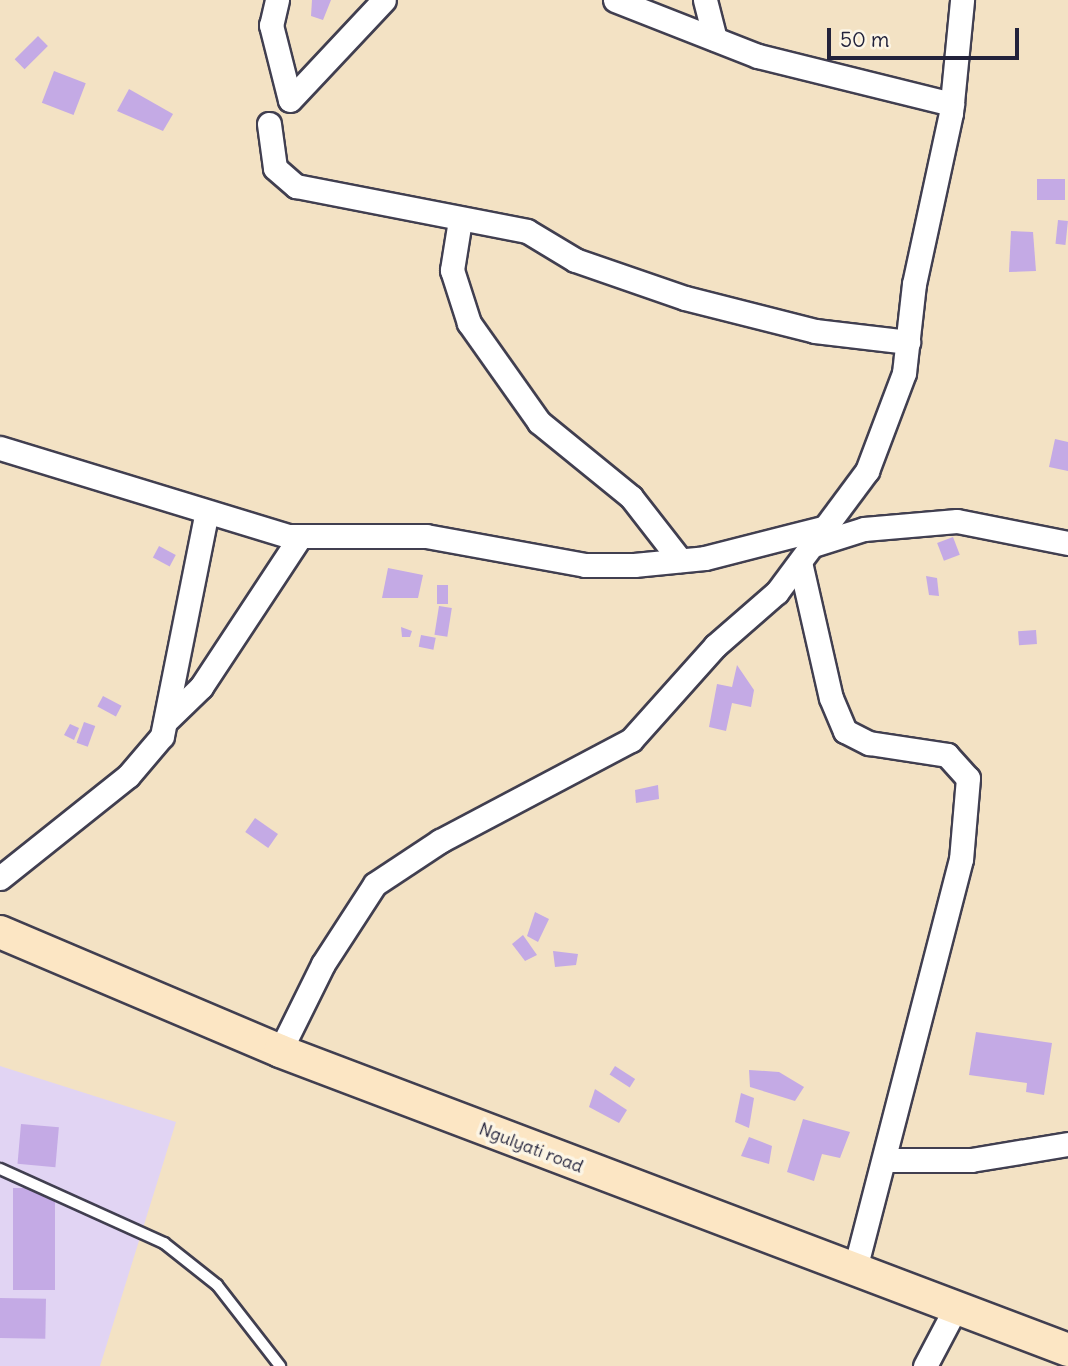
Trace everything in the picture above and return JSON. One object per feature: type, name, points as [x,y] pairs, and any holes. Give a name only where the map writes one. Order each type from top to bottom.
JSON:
[{"type":"main road","name":"Ngulyati road","points":[[0,932],[280,1051],[854,1272],[1068,1350]]},
{"type":"street","points":[[277,0],[271,24],[290,100],[384,0]]},
{"type":"street","points":[[615,0],[715,39],[833,77],[952,104]]},
{"type":"street","points":[[705,0],[715,39]]},
{"type":"street","points":[[280,1051],[323,964],[375,884],[440,841],[631,740],[813,545],[867,471],[897,401],[952,104],[962,0]]},
{"type":"street","points":[[269,124],[275,168],[296,186],[527,231],[575,260],[742,313],[908,342]]},
{"type":"street","points":[[460,220],[452,270],[468,323],[539,422],[631,497],[680,560]]},
{"type":"street","points":[[0,448],[206,514],[300,537],[425,536],[585,565],[680,560],[813,545],[864,529],[957,521],[1068,543]]},
{"type":"street","points":[[168,719],[206,514]]},
{"type":"street","points":[[0,878],[128,776],[168,719],[201,687],[300,537]]},
{"type":"street","points":[[813,545],[831,698],[845,731],[869,743],[947,755],[968,778],[961,859],[886,1160],[854,1272]]},
{"type":"street","points":[[886,1160],[971,1160],[1068,1144]]},
{"type":"street","points":[[925,1366],[955,1309]]},
{"type":"lane","points":[[0,1168],[164,1243],[217,1285],[280,1366]]},
{"type":"shaded area","points":[[0,1066],[176,1122],[100,1366],[0,1366]]},
{"type":"building","points":[[312,0],[331,0],[323,20],[311,16]]},
{"type":"building","points":[[38,36],[48,46],[25,69],[15,59]]},
{"type":"building","points":[[54,71],[86,83],[74,115],[42,103]]},
{"type":"building","points":[[129,89],[173,114],[163,131],[117,111]]},
{"type":"building","points":[[1037,179],[1065,179],[1065,200],[1037,200]]},
{"type":"building","points":[[1058,220],[1068,221],[1065,245],[1055,244]]},
{"type":"building","points":[[1011,231],[1033,232],[1036,271],[1009,272]]},
{"type":"building","points":[[1055,439],[1068,442],[1068,471],[1049,467]]},
{"type":"building","points":[[953,537],[960,555],[944,561],[937,543]]},
{"type":"building","points":[[159,546],[176,555],[170,566],[153,557]]},
{"type":"building","points":[[388,568],[423,575],[418,598],[382,598]]},
{"type":"building","points":[[926,576],[937,578],[939,596],[929,595]]},
{"type":"building","points":[[437,585],[448,585],[448,604],[437,604]]},
{"type":"building","points":[[439,606],[452,608],[447,637],[434,635]]},
{"type":"building","points":[[401,627],[412,631],[410,637],[402,637]]},
{"type":"building","points":[[1036,630],[1037,644],[1019,645],[1018,631]]},
{"type":"building","points":[[421,635],[436,638],[433,650],[419,647]]},
{"type":"building","points":[[737,665],[754,690],[751,707],[732,703],[726,731],[709,727],[717,684],[732,687]]},
{"type":"building","points":[[103,696],[122,706],[116,716],[97,707]]},
{"type":"building","points":[[84,722],[95,726],[88,747],[76,743]]},
{"type":"building","points":[[70,724],[79,728],[74,740],[64,735]]},
{"type":"building","points":[[658,785],[659,799],[636,803],[635,790]]},
{"type":"building","points":[[255,818],[278,834],[268,848],[245,832]]},
{"type":"building","points":[[535,912],[549,919],[538,942],[527,936]]},
{"type":"building","points":[[523,935],[537,955],[525,961],[512,944]]},
{"type":"building","points":[[553,951],[578,954],[576,965],[555,967]]},
{"type":"building","points":[[976,1032],[1052,1043],[1044,1095],[1026,1092],[1027,1083],[969,1075]]},
{"type":"building","points":[[615,1066],[635,1079],[630,1087],[610,1074]]},
{"type":"building","points":[[749,1070],[779,1072],[804,1087],[795,1101],[750,1087]]},
{"type":"building","points":[[595,1089],[627,1110],[619,1123],[589,1107]]},
{"type":"building","points":[[741,1093],[754,1098],[749,1128],[735,1122]]},
{"type":"building","points":[[803,1119],[850,1132],[840,1158],[822,1154],[814,1181],[787,1172]]},
{"type":"building","points":[[21,1124],[59,1127],[55,1167],[18,1164]]},
{"type":"building","points":[[749,1137],[772,1146],[769,1164],[741,1156]]},
{"type":"building","points":[[13,1188],[55,1188],[55,1290],[13,1290]]},
{"type":"building","points":[[0,1298],[46,1299],[45,1339],[0,1338]]}]
